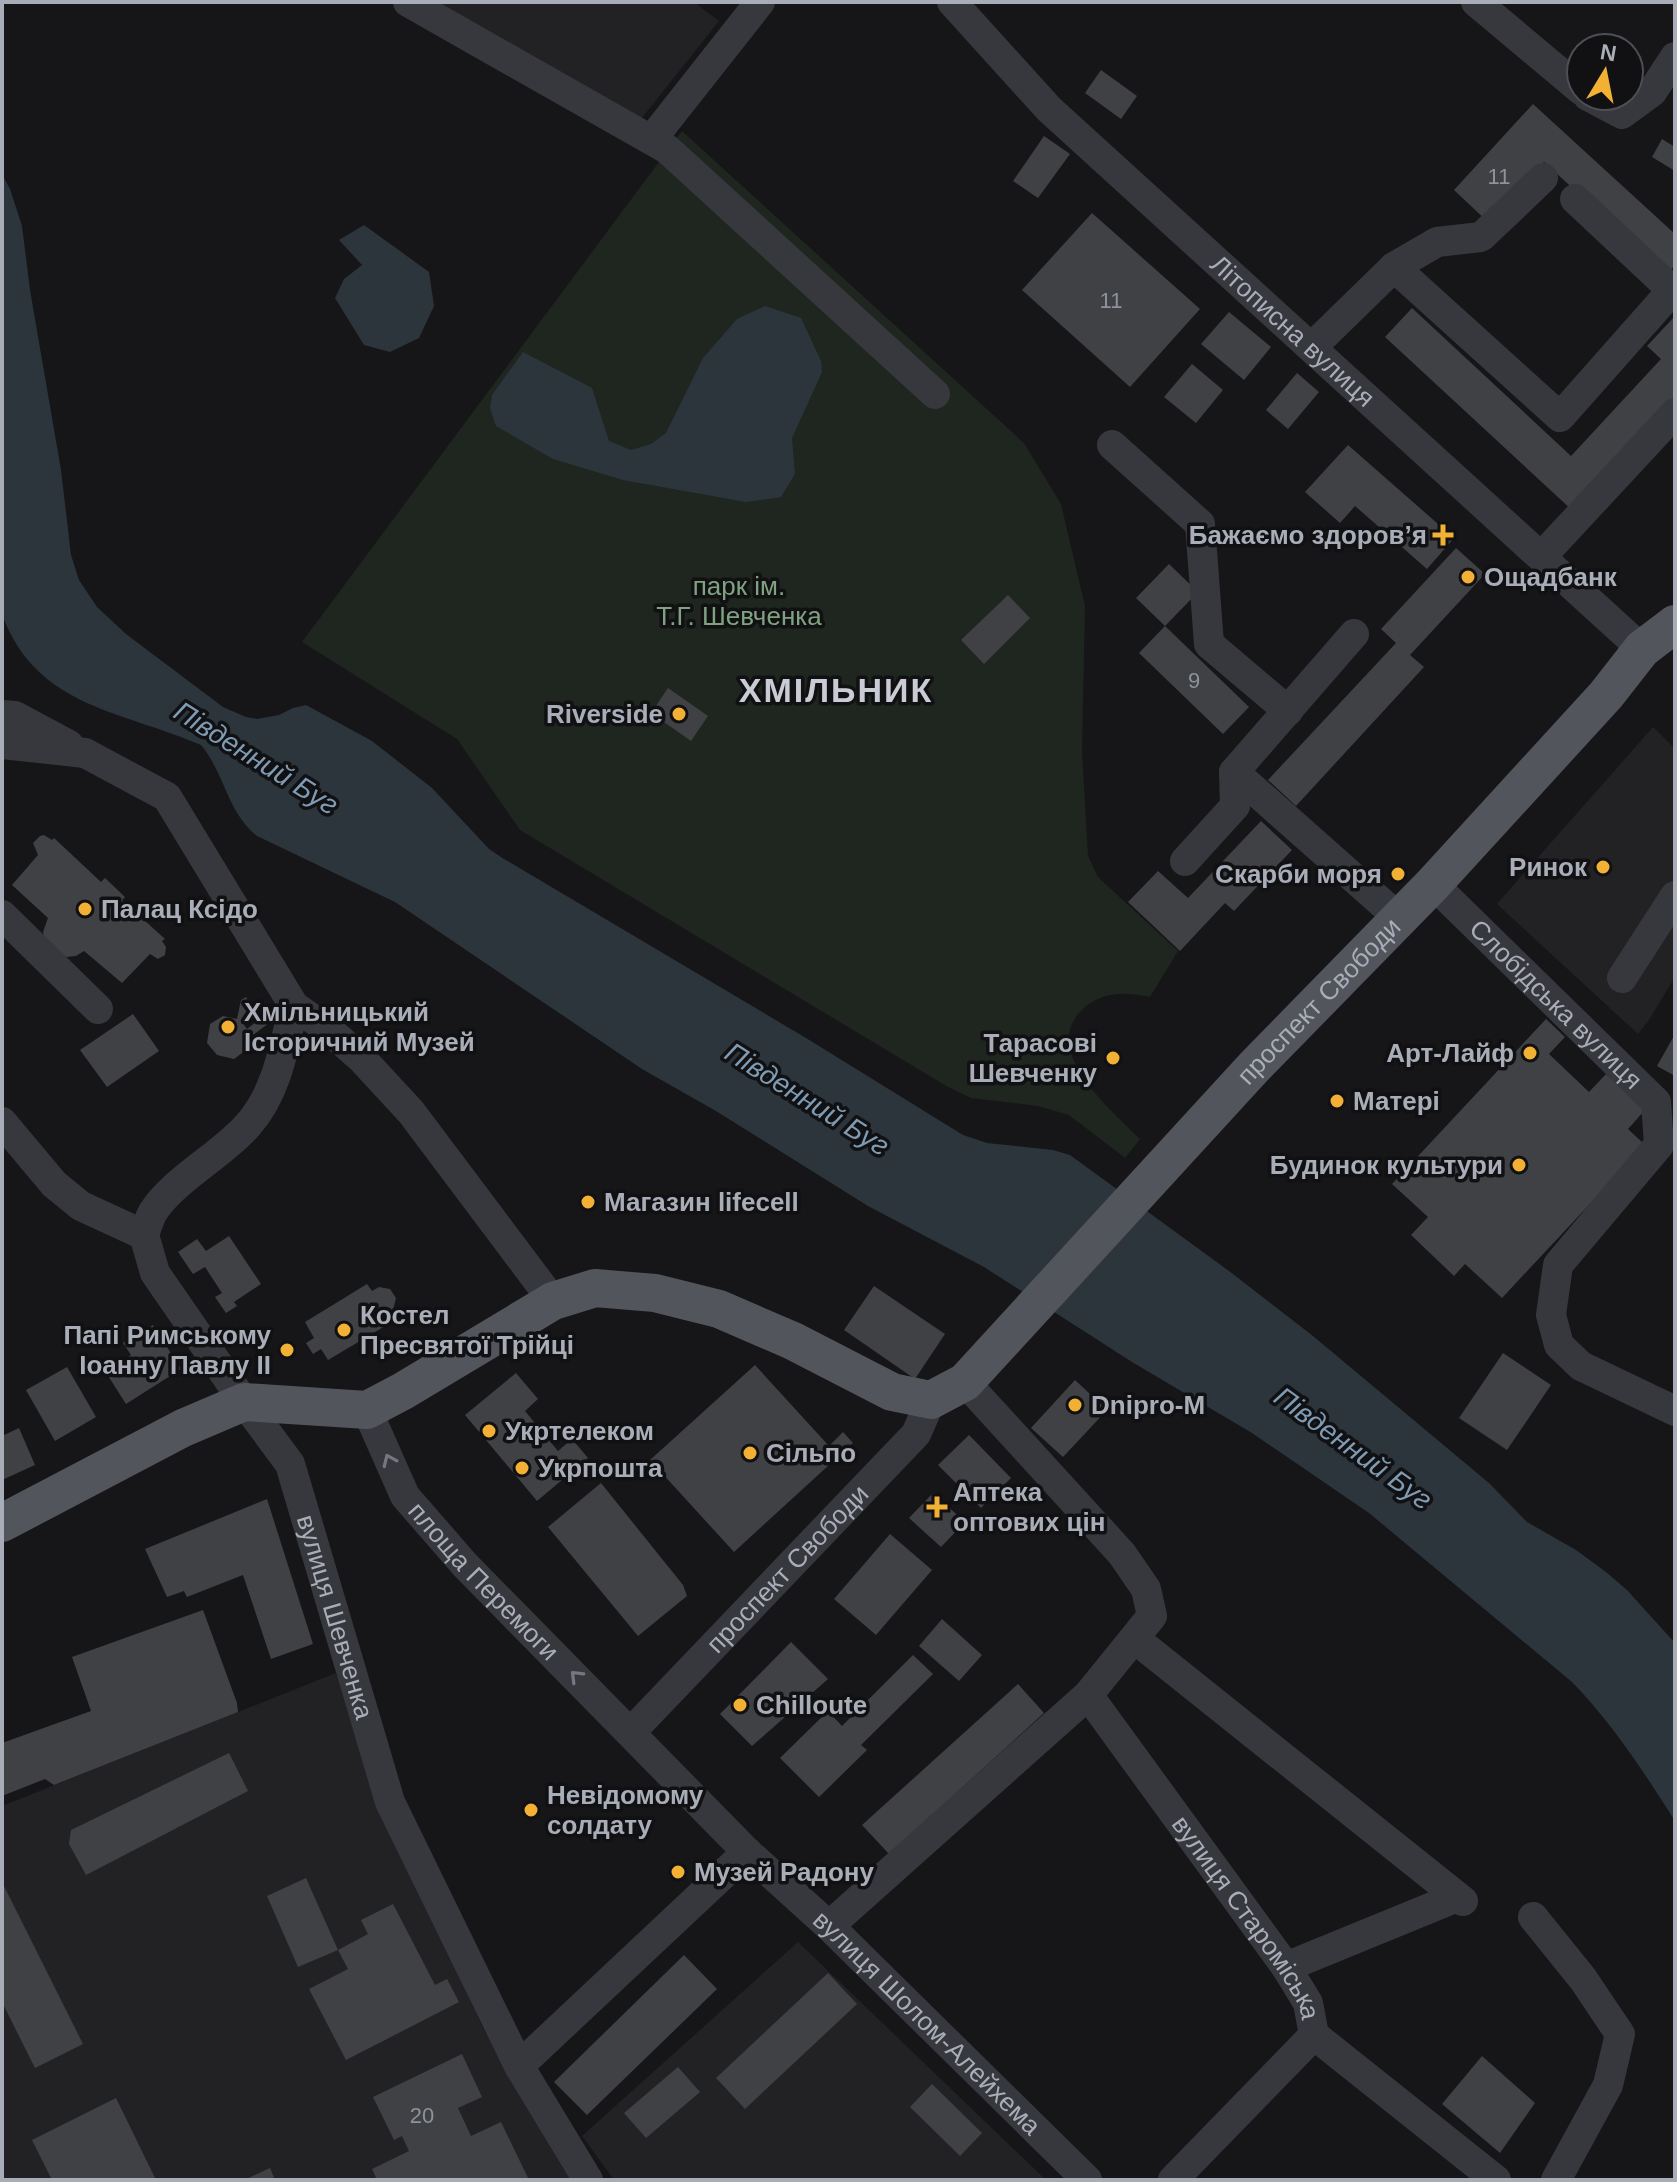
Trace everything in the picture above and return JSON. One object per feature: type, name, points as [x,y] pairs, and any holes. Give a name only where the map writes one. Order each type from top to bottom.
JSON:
[{"type":"main road","name":"проспект Свободи","points":[[931,1400],[965,1382],[1254,1067],[1433,884],[1606,695],[1642,649],[1675,624]]},
{"type":"main road","points":[[2,1523],[183,1428],[244,1402],[367,1410],[553,1301],[595,1288],[655,1293],[719,1309],[793,1341],[892,1392],[931,1400]]},
{"type":"street","points":[[408,2],[667,149],[935,394]]},
{"type":"street","points":[[652,139],[760,2]]},
{"type":"street","name":"Літописна вулиця","points":[[952,2],[1049,109],[1642,649]]},
{"type":"street","points":[[1476,2],[1565,77]]},
{"type":"street","points":[[1645,97],[1652,92],[1675,57]]},
{"type":"street","points":[[1312,347],[1394,267],[1437,242],[1481,237],[1543,178]]},
{"type":"street","points":[[1394,267],[1560,417],[1674,288],[1575,199]]},
{"type":"street","points":[[1542,556],[1675,413]]},
{"type":"street","points":[[1112,445],[1200,524],[1209,644],[1288,711]]},
{"type":"street","points":[[1185,861],[1235,806],[1234,772],[1354,634]]},
{"type":"street","points":[[2,715],[15,716],[167,797],[294,1006],[329,1030],[362,1059],[411,1112],[553,1301]]},
{"type":"street","points":[[2,744],[85,753]]},
{"type":"street","points":[[1234,772],[1399,918]]},
{"type":"street","name":"Слобідська вулиця","points":[[1433,884],[1656,1102],[1659,1145],[1558,1265],[1551,1315],[1559,1345],[1581,1366],[1675,1411]]},
{"type":"street","points":[[1622,978],[1675,896]]},
{"type":"street","points":[[2,915],[98,1009]]},
{"type":"street","points":[[2,1122],[54,1184],[81,1206],[144,1235],[153,1212],[168,1193],[215,1157],[250,1124],[272,1089],[294,1006]]},
{"type":"street","name":"вулиця Шевченка","points":[[144,1235],[155,1273],[290,1464],[390,1802],[519,2066],[588,2180]]},
{"type":"street","points":[[829,1926],[1088,1695],[1152,1616],[1146,1589],[1122,1554],[965,1382]]},
{"type":"street","name":"проспект Свободи","points":[[631,1732],[916,1434],[931,1400]]},
{"type":"street","name":"площа Перемоги","points":[[367,1410],[405,1496],[465,1565],[631,1732]]},
{"type":"street","points":[[1135,1639],[1460,1899],[1286,1967]]},
{"type":"street","name":"вулиця Староміська","points":[[1088,1695],[1286,1967],[1308,2003],[1314,2035],[1496,2180]]},
{"type":"street","name":"вулиця Шолом-Алейхема","points":[[631,1732],[747,1852],[829,1926],[1087,2180]]},
{"type":"street","points":[[519,2066],[747,1852]]},
{"type":"street","points":[[1533,1917],[1583,1979],[1620,2034],[1608,2085],[1556,2180]]},
{"type":"street","points":[[1173,2180],[1314,2035]]},
{"type":"shaded area","points":[[428,2],[694,2],[719,21],[638,123]]},
{"type":"shaded area","name":"Ринок","points":[[1653,727],[1675,749],[1675,977],[1638,1034],[1497,904]]},
{"type":"shaded area","points":[[336,1673],[371,1786],[483,2028],[571,2180],[2,2180],[2,1806]]},
{"type":"shaded area","points":[[798,1942],[1046,2180],[614,2180],[582,2136]]},
{"type":"green space","name":"парк ім. Т.Г. Шевченка","points":[[682,131],[1024,443],[1061,504],[1085,606],[1082,752],[1088,856],[1098,877],[1178,951],[1150,997],[1108,995],[1085,1007],[1072,1024],[1069,1041],[1073,1060],[1097,1096],[1140,1139],[1125,1158],[1069,1115],[1038,1106],[971,1098],[948,1087],[520,830],[457,739],[302,642]]},
{"type":"water","name":"Південний Буг","points":[[2,174],[22,226],[61,470],[71,555],[79,580],[97,607],[126,634],[223,707],[257,719],[306,705],[372,741],[432,788],[489,849],[504,859],[963,1135],[987,1143],[1053,1150],[1070,1155],[1229,1271],[1313,1336],[1489,1483],[1527,1522],[1576,1550],[1606,1572],[1627,1590],[1674,1642],[1675,1821],[1614,1731],[1572,1682],[1369,1513],[1252,1433],[1132,1362],[984,1267],[868,1206],[716,1111],[642,1069],[395,902],[257,836],[239,816],[201,745],[86,702],[60,689],[38,671],[18,647],[3,617]]},
{"type":"water","points":[[364,225],[429,272],[434,306],[419,338],[390,352],[364,345],[335,298],[344,279],[362,265],[339,240]]},
{"type":"water","points":[[765,306],[801,318],[821,361],[822,372],[792,438],[795,474],[781,497],[746,502],[623,480],[553,459],[496,426],[490,408],[492,395],[523,352],[592,388],[609,441],[631,450],[651,444],[666,433],[703,358],[737,319]]},
{"type":"building","points":[[1101,70],[1137,96],[1121,119],[1085,93]]},
{"type":"building","points":[[1533,104],[1675,234],[1675,265],[1667,274],[1544,162],[1488,222],[1454,190]]},
{"type":"building","points":[[1044,136],[1070,154],[1038,198],[1013,181]]},
{"type":"building","points":[[1662,139],[1675,147],[1675,171],[1652,157]]},
{"type":"building","points":[[1092,213],[1200,309],[1130,387],[1022,290]]},
{"type":"building","points":[[1412,308],[1571,456],[1661,359],[1647,346],[1675,316],[1675,401],[1573,511],[1385,337]]},
{"type":"building","points":[[1229,312],[1271,347],[1244,380],[1201,344]]},
{"type":"building","points":[[1192,364],[1223,390],[1196,423],[1164,397]]},
{"type":"building","points":[[1297,373],[1319,392],[1288,429],[1266,410]]},
{"type":"building","points":[[1348,445],[1454,538],[1427,569],[1355,506],[1340,523],[1305,492]]},
{"type":"building","points":[[1456,548],[1485,574],[1410,655],[1424,667],[1296,806],[1268,780],[1396,643],[1381,629]]},
{"type":"building","points":[[1169,564],[1198,592],[1165,626],[1136,598]]},
{"type":"building","points":[[1008,595],[1030,618],[984,664],[961,640]]},
{"type":"building","points":[[1165,626],[1249,707],[1223,734],[1139,653]]},
{"type":"building","name":"Riverside","points":[[668,688],[708,716],[691,741],[651,713]]},
{"type":"building","points":[[1261,821],[1292,850],[1234,911],[1225,903],[1180,951],[1128,902],[1158,871],[1188,898]]},
{"type":"building","name":"Палац Ксідо","points":[[44,835],[52,840],[54,838],[101,882],[105,878],[125,897],[122,900],[165,939],[162,941],[166,947],[165,955],[158,959],[150,954],[122,983],[84,951],[66,957],[45,944],[43,932],[48,918],[12,885],[38,855],[33,843]]},
{"type":"building","name":"Хмільницький Історичний Музей","points":[[246,997],[249,1003],[244,1025],[247,1029],[264,1016],[269,1017],[269,1023],[249,1038],[246,1050],[234,1059],[217,1055],[207,1043],[210,1024],[223,1016],[237,1019],[241,1000]]},
{"type":"building","points":[[133,1014],[159,1051],[107,1087],[80,1050]]},
{"type":"building","name":"Будинок культури","points":[[1546,1019],[1565,1037],[1549,1054],[1589,1092],[1606,1074],[1645,1110],[1628,1129],[1645,1145],[1502,1298],[1465,1264],[1454,1276],[1411,1235],[1428,1217],[1392,1184]]},
{"type":"building","points":[[1675,1034],[1675,1076],[1657,1066]]},
{"type":"building","points":[[229,1236],[261,1284],[234,1302],[237,1306],[226,1313],[215,1297],[222,1293],[205,1267],[193,1274],[178,1252],[197,1239],[206,1251]]},
{"type":"building","name":"Костел Пресвятої Трійці","points":[[367,1284],[372,1291],[379,1287],[390,1289],[396,1298],[393,1310],[387,1314],[392,1322],[328,1360],[321,1349],[313,1354],[306,1343],[314,1338],[305,1322]]},
{"type":"building","points":[[874,1286],[945,1334],[915,1379],[844,1330]]},
{"type":"building","points":[[153,1325],[181,1369],[126,1404],[105,1371],[131,1355],[123,1343]]},
{"type":"building","points":[[1503,1353],[1551,1385],[1507,1450],[1459,1418]]},
{"type":"building","name":"Сільпо","points":[[755,1365],[829,1446],[843,1432],[853,1443],[734,1552],[650,1460]]},
{"type":"building","points":[[67,1367],[96,1417],[55,1441],[26,1390]]},
{"type":"building","points":[[516,1373],[538,1399],[525,1411],[558,1451],[572,1439],[588,1458],[537,1501],[465,1415]]},
{"type":"building","points":[[1075,1380],[1107,1410],[1063,1457],[1031,1428]]},
{"type":"building","points":[[19,1428],[35,1465],[2,1480],[2,1436]]},
{"type":"building","points":[[969,1435],[1011,1478],[981,1508],[938,1465]]},
{"type":"building","points":[[601,1483],[683,1585],[687,1596],[638,1636],[548,1527]]},
{"type":"building","points":[[933,1493],[965,1522],[941,1547],[909,1518]]},
{"type":"building","points":[[267,1499],[313,1644],[271,1659],[243,1575],[187,1597],[184,1591],[167,1597],[145,1549]]},
{"type":"building","points":[[890,1534],[932,1570],[876,1635],[834,1599]]},
{"type":"building","points":[[203,1610],[238,1712],[54,1785],[45,1779],[2,1796],[2,1743],[91,1711],[72,1657]]},
{"type":"building","points":[[942,1619],[982,1655],[959,1681],[919,1646]]},
{"type":"building","points":[[791,1642],[828,1679],[752,1746],[720,1714]]},
{"type":"building","points":[[913,1655],[933,1674],[861,1745],[867,1750],[819,1797],[780,1758],[828,1711],[842,1726]]},
{"type":"building","points":[[1018,1684],[1044,1713],[889,1854],[862,1825]]},
{"type":"building","points":[[229,1753],[248,1791],[86,1875],[69,1844],[71,1830]]},
{"type":"building","points":[[306,1878],[338,1950],[298,1967],[267,1896]]},
{"type":"building","points":[[2,1882],[83,2044],[35,2068],[2,2002]]},
{"type":"building","points":[[393,1904],[435,1985],[447,1979],[459,2002],[346,2060],[309,1989],[348,1969],[338,1950],[368,1934],[361,1920]]},
{"type":"building","points":[[684,1955],[717,1989],[587,2115],[554,2082]]},
{"type":"building","points":[[828,1973],[857,2004],[745,2109],[716,2078]]},
{"type":"building","points":[[462,2054],[482,2097],[458,2108],[471,2136],[501,2122],[529,2180],[377,2180],[372,2169],[409,2151],[402,2136],[394,2140],[373,2097]]},
{"type":"building","points":[[1482,2056],[1535,2103],[1500,2153],[1442,2104]]},
{"type":"building","points":[[678,2067],[700,2092],[646,2138],[624,2113]]},
{"type":"building","points":[[932,2084],[982,2133],[960,2156],[910,2107]]},
{"type":"building","points":[[116,2098],[156,2180],[52,2180],[32,2140]]},
{"type":"building","points":[[270,2168],[275,2180],[244,2180]]},
{"type":"place","name":"Бажаємо здоров’я","points":[[1443,535]]},
{"type":"place","name":"Ощадбанк","points":[[1468,577]]},
{"type":"place","name":"Riverside","points":[[679,714]]},
{"type":"place","name":"Ринок","points":[[1603,867]]},
{"type":"place","name":"Скарби моря","points":[[1398,874]]},
{"type":"place","name":"Палац Ксідо","points":[[85,909]]},
{"type":"place","name":"Хмільницький Історичний Музей","points":[[228,1027]]},
{"type":"place","name":"Арт-Лайф","points":[[1530,1053]]},
{"type":"place","name":"Тарасові Шевченку","points":[[1113,1058]]},
{"type":"place","name":"Матері","points":[[1337,1101]]},
{"type":"place","name":"Будинок культури","points":[[1519,1165]]},
{"type":"place","name":"Магазин lifecell","points":[[588,1202]]},
{"type":"place","name":"Костел Пресвятої Трійці","points":[[344,1330]]},
{"type":"place","name":"Папі Римському Іоанну Павлу ІІ","points":[[287,1350]]},
{"type":"place","name":"Dnipro-M","points":[[1075,1405]]},
{"type":"place","name":"Укртелеком","points":[[489,1431]]},
{"type":"place","name":"Сільпо","points":[[750,1453]]},
{"type":"place","name":"Укрпошта","points":[[522,1468]]},
{"type":"place","name":"Аптека оптових цін","points":[[937,1507]]},
{"type":"place","name":"Chilloute","points":[[740,1705]]},
{"type":"place","name":"Невідомому солдату","points":[[531,1810]]},
{"type":"place","name":"Музей Радону","points":[[678,1872]]},
{"type":"district","name":"ХМІЛЬНИК","points":[[836,690]]}]
